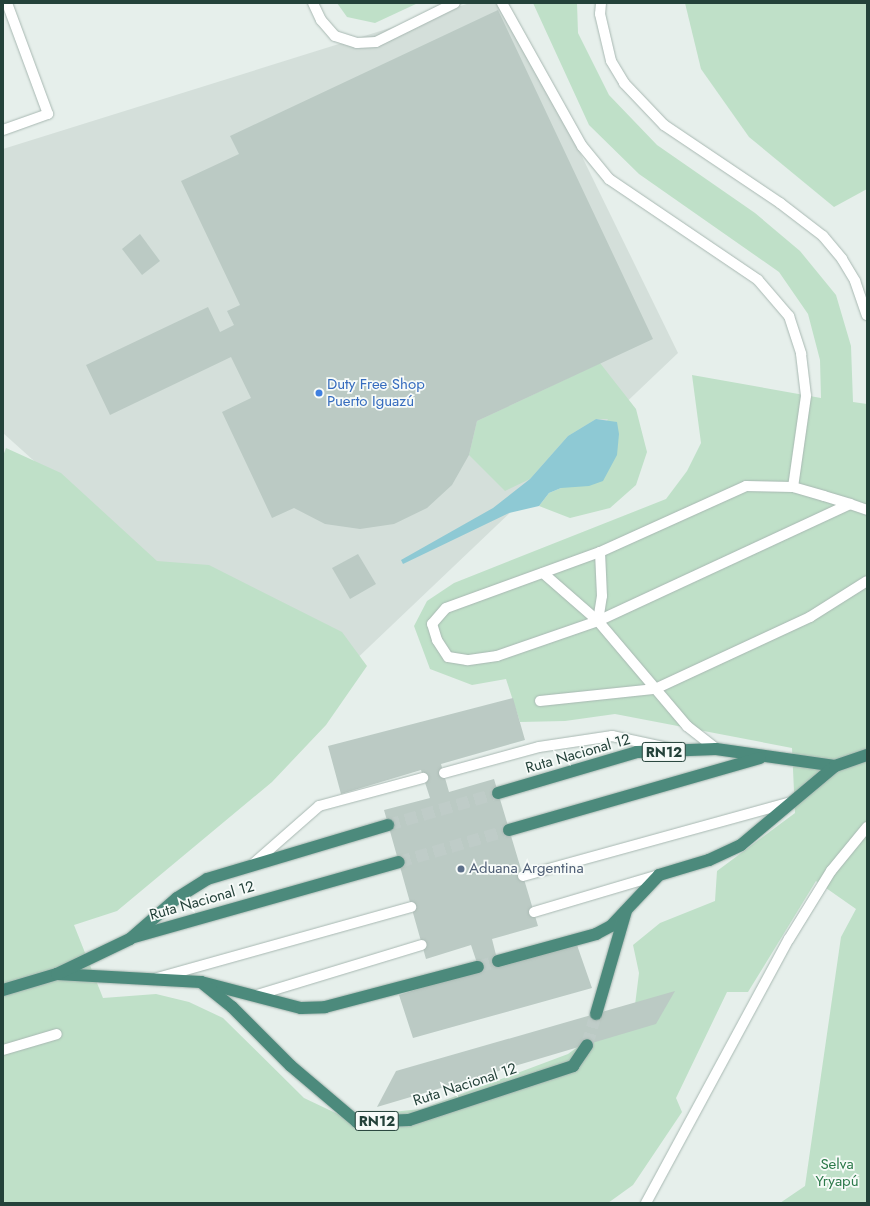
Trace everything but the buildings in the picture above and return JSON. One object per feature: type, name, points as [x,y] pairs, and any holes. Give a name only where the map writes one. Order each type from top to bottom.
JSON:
[{"type":"highway","name":"Ruta Nacional 12","points":[[498,793],[637,752],[716,749],[763,757],[835,766]]},
{"type":"highway","name":"Ruta Nacional 12","points":[[659,875],[708,860],[741,845],[835,766],[867,754]]},
{"type":"highway","name":"Ruta Nacional 12","points":[[509,830],[763,757]]},
{"type":"highway","name":"Ruta Nacional 12","points":[[130,939],[177,898],[207,879],[388,825]]},
{"type":"highway","name":"Ruta Nacional 12","points":[[57,974],[130,939],[399,862]]},
{"type":"highway","points":[[498,961],[596,934],[611,926],[659,875]]},
{"type":"highway","points":[[596,1014],[627,910]]},
{"type":"highway","points":[[3,990],[57,974],[201,982],[257,995],[301,1008],[325,1007],[478,967]]},
{"type":"highway","name":"Ruta Nacional 12","points":[[201,982],[232,1007],[291,1066],[357,1122],[409,1120],[573,1066],[587,1045]]},
{"type":"lane","points":[[3,130],[48,114],[7,3]]},
{"type":"lane","points":[[313,3],[321,20],[335,36],[357,43],[376,42],[455,3]]},
{"type":"lane","points":[[502,3],[582,146],[609,179],[758,280],[789,316],[801,354],[806,396],[793,488]]},
{"type":"lane","points":[[601,3],[600,14],[611,61],[624,83],[664,125],[780,203],[823,236],[842,259],[855,281],[867,315]]},
{"type":"lane","points":[[850,504],[598,621],[497,656],[468,660],[448,657],[437,640],[432,624],[446,608],[600,552],[746,486],[793,488],[850,504],[867,510]]},
{"type":"lane","points":[[598,621],[602,596],[600,552]]},
{"type":"lane","points":[[544,573],[598,621],[687,726],[716,749]]},
{"type":"lane","points":[[540,700],[655,689],[810,617],[867,581]]},
{"type":"lane","points":[[444,773],[539,747],[612,736],[682,751]]},
{"type":"lane","points":[[251,866],[319,806],[423,778]]},
{"type":"lane","points":[[523,876],[794,802]]},
{"type":"lane","points":[[646,1203],[789,939],[831,871],[867,827]]},
{"type":"lane","points":[[534,912],[659,875]]},
{"type":"lane","points":[[149,980],[411,907]]},
{"type":"lane","points":[[257,995],[422,945]]},
{"type":"lane","points":[[3,1050],[57,1034]]},
{"type":"shaded area","name":"Duty Free Shop Puerto Iguazú","points":[[470,3],[507,3],[678,353],[307,706],[3,433],[3,149]]},
{"type":"green space","points":[[337,3],[418,3],[375,23],[347,17]]},
{"type":"green space","name":"Selva Yryapú","points":[[533,3],[577,3],[578,33],[609,95],[657,145],[755,213],[800,251],[836,295],[851,346],[853,402],[867,404],[867,1203],[780,1203],[805,1186],[841,937],[856,909],[816,881],[748,992],[727,992],[676,1098],[682,1112],[633,1185],[608,1203],[3,1203],[3,456],[6,448],[61,473],[157,561],[209,565],[342,632],[367,666],[326,725],[272,782],[117,911],[74,925],[103,998],[156,994],[189,1002],[223,1018],[304,1098],[344,1117],[421,1109],[568,1054],[635,1005],[639,973],[633,945],[660,923],[715,901],[717,871],[795,813],[792,748],[615,714],[565,721],[520,722],[506,679],[472,685],[430,669],[414,626],[427,601],[454,583],[666,499],[687,471],[701,443],[692,375],[821,398],[820,360],[808,314],[779,272],[639,174],[589,125]]},
{"type":"green space","points":[[685,3],[867,3],[867,189],[834,207],[749,137],[701,69]]},
{"type":"green space","points":[[600,363],[636,409],[647,452],[636,485],[610,508],[570,518],[539,506],[549,493],[561,488],[608,419],[596,419],[568,436],[530,479],[505,491],[469,455],[477,421]]},
{"type":"water","points":[[596,419],[617,422],[619,434],[617,455],[603,481],[589,486],[561,488],[549,493],[539,506],[509,513],[403,564],[401,560],[493,508],[530,479],[568,436]]},
{"type":"tunnel","points":[[388,825],[498,793]]},
{"type":"tunnel","points":[[399,862],[509,830]]},
{"type":"tunnel","points":[[478,967],[498,961]]},
{"type":"tunnel","points":[[587,1045],[596,1014]]},
{"type":"place","name":"Duty Free Shop Puerto Iguazú","points":[[319,393]]},
{"type":"place","name":"Aduana Argentina","points":[[461,869]]}]
